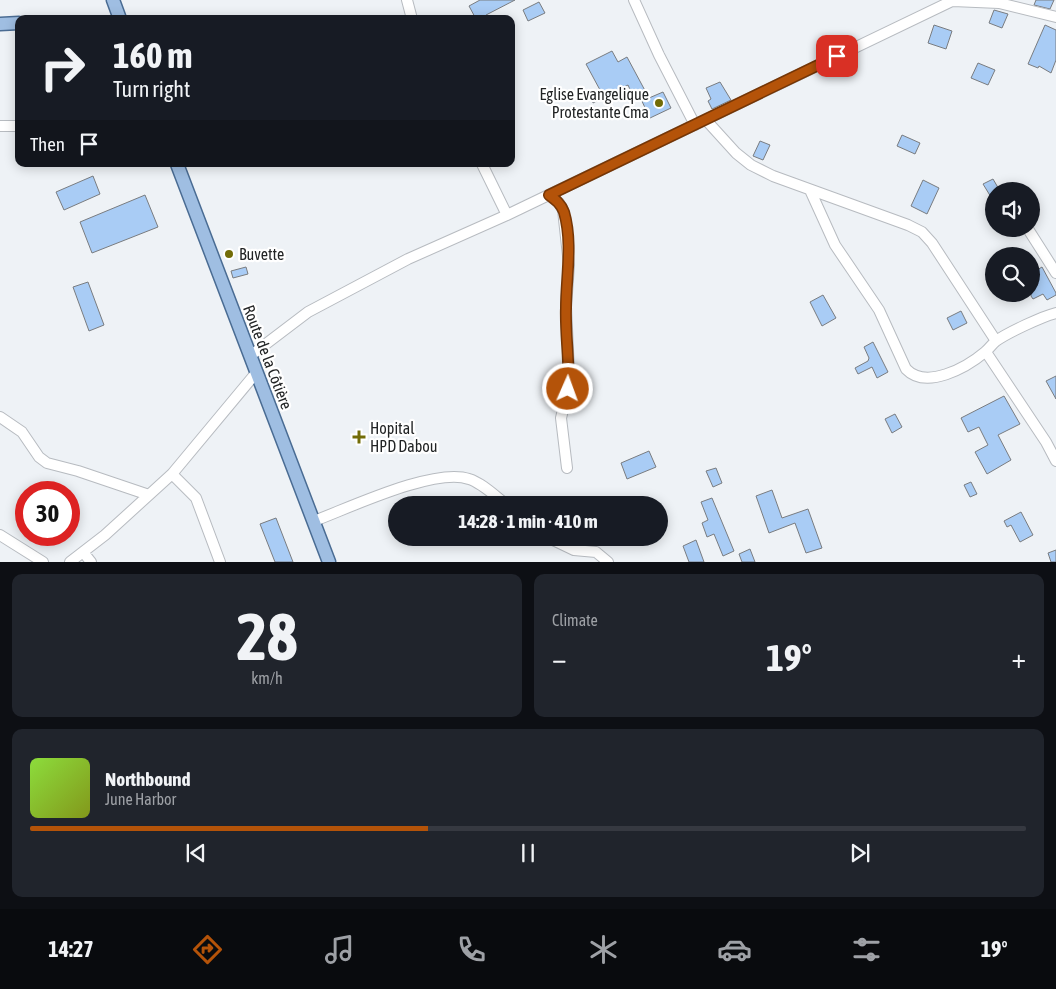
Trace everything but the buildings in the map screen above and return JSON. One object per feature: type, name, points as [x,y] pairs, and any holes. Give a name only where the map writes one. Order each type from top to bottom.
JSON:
[{"type":"main road","points":[[113,0],[119,15]]},
{"type":"main road","points":[[0,24],[15,23]]},
{"type":"main road","name":"Route de la Côtière","points":[[178,167],[329,562]]},
{"type":"street","points":[[407,0],[411,15]]},
{"type":"street","points":[[634,0],[695,125]]},
{"type":"street","points":[[250,356],[308,312],[408,259],[508,215],[954,0],[999,4],[1056,17]]},
{"type":"street","points":[[706,120],[736,153],[751,165],[773,176],[922,232],[932,243],[996,342]]},
{"type":"street","points":[[0,126],[15,126]]},
{"type":"street","points":[[484,167],[508,215]]},
{"type":"street","points":[[810,190],[835,245],[880,310],[906,369],[912,376],[919,379],[930,378],[957,370],[986,352],[996,342],[1056,313]]},
{"type":"street","points":[[549,195],[559,202],[563,210],[569,265],[566,316],[569,371],[568,389],[561,418],[567,468]]},
{"type":"street","points":[[1033,237],[1056,272]]},
{"type":"street","points":[[986,352],[1046,442],[1056,461]]},
{"type":"street","points":[[70,562],[105,535],[172,474],[256,373]]},
{"type":"street","points":[[0,417],[22,432],[47,464],[78,471],[149,495]]},
{"type":"street","points":[[172,474],[196,498],[220,562]]},
{"type":"street","points":[[314,521],[431,478],[452,476],[469,479],[494,496]]},
{"type":"street","points":[[0,535],[43,562]]},
{"type":"street","points":[[562,546],[574,550],[596,552],[608,562]]},
{"type":"street","points":[[83,552],[91,562]]},
{"type":"place","name":"Eglise Evangelique Protestante Cma","points":[[659,103]]},
{"type":"place","name":"Buvette","points":[[229,254]]},
{"type":"place","name":"Hopital HPD Dabou","points":[[359,437]]},
{"type":"route","points":[[568,389],[566,307],[569,265],[566,222],[559,202],[549,195],[837,56]]}]
